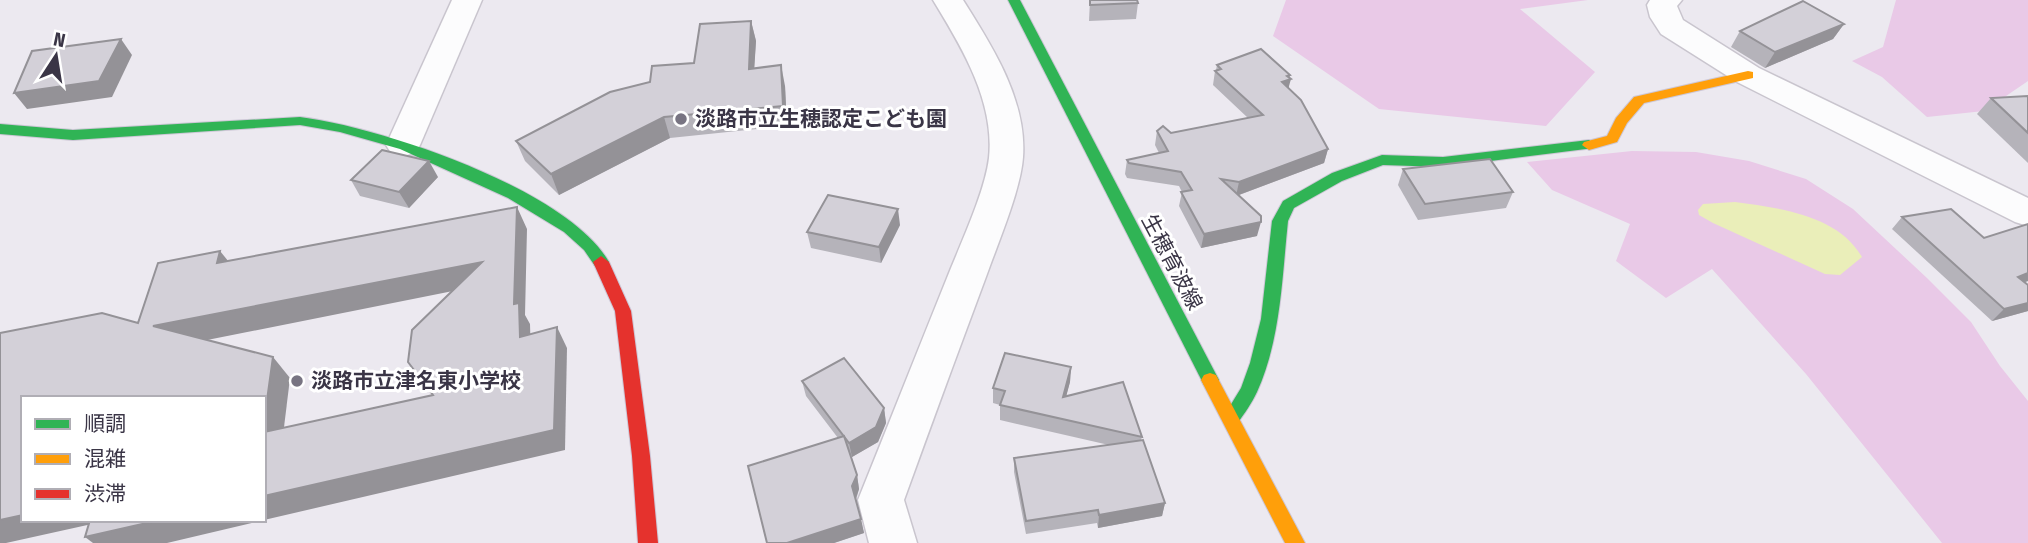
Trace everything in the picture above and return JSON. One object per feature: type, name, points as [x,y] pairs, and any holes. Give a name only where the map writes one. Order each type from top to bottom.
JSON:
[{"type":"street","points":[[403,145],[467,0]]},
{"type":"street","points":[[893,543],[881,500],[981,240],[1006,158],[1004,126],[992,80],[977,47],[948,0]]},
{"type":"street","name":"生穂育波線","points":[[1014,0],[1295,543]]},
{"type":"street","points":[[1667,0],[1662,5],[1665,17],[1672,27],[1748,75],[2028,213]]},
{"type":"street","points":[[1231,419],[1249,390],[1258,363],[1269,319],[1280,221],[1288,205],[1337,177],[1382,160],[1443,162],[1602,143],[1612,139],[1621,121],[1639,100],[1748,75]]},
{"type":"street","points":[[0,128],[36,134],[73,135],[300,121],[403,145],[548,212],[596,250],[623,312],[641,456],[648,543]]},
{"type":"shaded area","points":[[1286,0],[1588,0],[1520,9],[1595,72],[1546,126],[1379,109],[1273,36]]},
{"type":"shaded area","points":[[1896,0],[2028,0],[2028,81],[1984,111],[1927,117],[1882,77],[1852,61],[1883,47]]},
{"type":"shaded area","points":[[1632,151],[1696,152],[1749,161],[1806,179],[1853,209],[1927,278],[1971,322],[2000,366],[2028,401],[2028,543],[1942,543],[1806,374],[1712,269],[1666,298],[1616,261],[1630,224],[1552,190],[1527,162]]},
{"type":"shaded area","points":[[1735,202],[1789,211],[1823,223],[1851,243],[1862,257],[1840,275],[1825,274],[1699,215],[1698,210],[1703,204]]},
{"type":"building","points":[[1090,0],[1137,0],[1138,3],[1090,5]]},
{"type":"building","points":[[1803,1],[1844,24],[1775,52],[1740,31]]},
{"type":"building","points":[[751,21],[749,69],[781,65],[783,106],[664,117],[551,174],[516,141],[610,92],[650,82],[652,66],[694,63],[700,24]]},
{"type":"building","points":[[121,39],[99,81],[14,93],[32,51]]},
{"type":"building","points":[[1261,49],[1290,75],[1287,76],[1291,79],[1282,82],[1301,100],[1328,149],[1239,182],[1221,179],[1261,216],[1261,222],[1204,234],[1181,192],[1192,190],[1181,172],[1129,163],[1127,160],[1168,151],[1157,131],[1163,126],[1171,133],[1263,115],[1215,71],[1221,69],[1217,65]]},
{"type":"building","points":[[2028,96],[2028,133],[1991,98]]},
{"type":"building","points":[[382,150],[429,161],[399,192],[351,180]]},
{"type":"building","points":[[1490,159],[1513,192],[1425,204],[1403,169]]},
{"type":"building","points":[[828,195],[898,209],[879,247],[807,232]]},
{"type":"building","points":[[517,207],[514,304],[519,303],[520,337],[557,327],[554,430],[266,496],[266,432],[433,395],[408,362],[412,330],[482,262],[153,326],[273,357],[266,408],[266,396],[21,396],[21,515],[0,520],[0,333],[102,313],[138,323],[158,263],[220,251],[217,263]]},
{"type":"building","points":[[1951,209],[1984,238],[2028,224],[2028,273],[2018,277],[2028,285],[2028,303],[2004,309],[1902,217]]},
{"type":"building","points":[[1005,353],[1071,367],[1063,397],[1123,382],[1142,437],[1000,405],[1005,391],[993,388]]},
{"type":"building","points":[[844,358],[884,408],[876,427],[849,443],[802,381]]},
{"type":"building","points":[[844,436],[857,475],[852,486],[861,519],[787,543],[767,543],[748,466]]},
{"type":"building","points":[[1143,440],[1165,503],[1099,515],[1098,510],[1026,521],[1014,458]]},
{"type":"building","points":[[89,522],[151,522],[85,537]]},
{"type":"traffic: fast","points":[[1014,0],[1210,380]]},
{"type":"traffic: fast","points":[[0,129],[73,135],[300,121],[340,128],[405,146],[453,165],[514,195],[569,229],[589,246],[601,262]]},
{"type":"traffic: fast","points":[[1231,419],[1249,390],[1258,363],[1269,319],[1280,221],[1288,205],[1337,177],[1382,160],[1443,162],[1589,145]]},
{"type":"traffic: slow","points":[[1589,145],[1612,139],[1621,121],[1639,100],[1748,75]]},
{"type":"traffic: slow","points":[[1210,380],[1295,543]]},
{"type":"traffic: jam","points":[[601,262],[623,311],[641,456],[648,543]]},
{"type":"place","name":"淡路市立生穂認定こども園","points":[[681,119]]},
{"type":"place","name":"淡路市立津名東小学校","points":[[297,381]]}]
